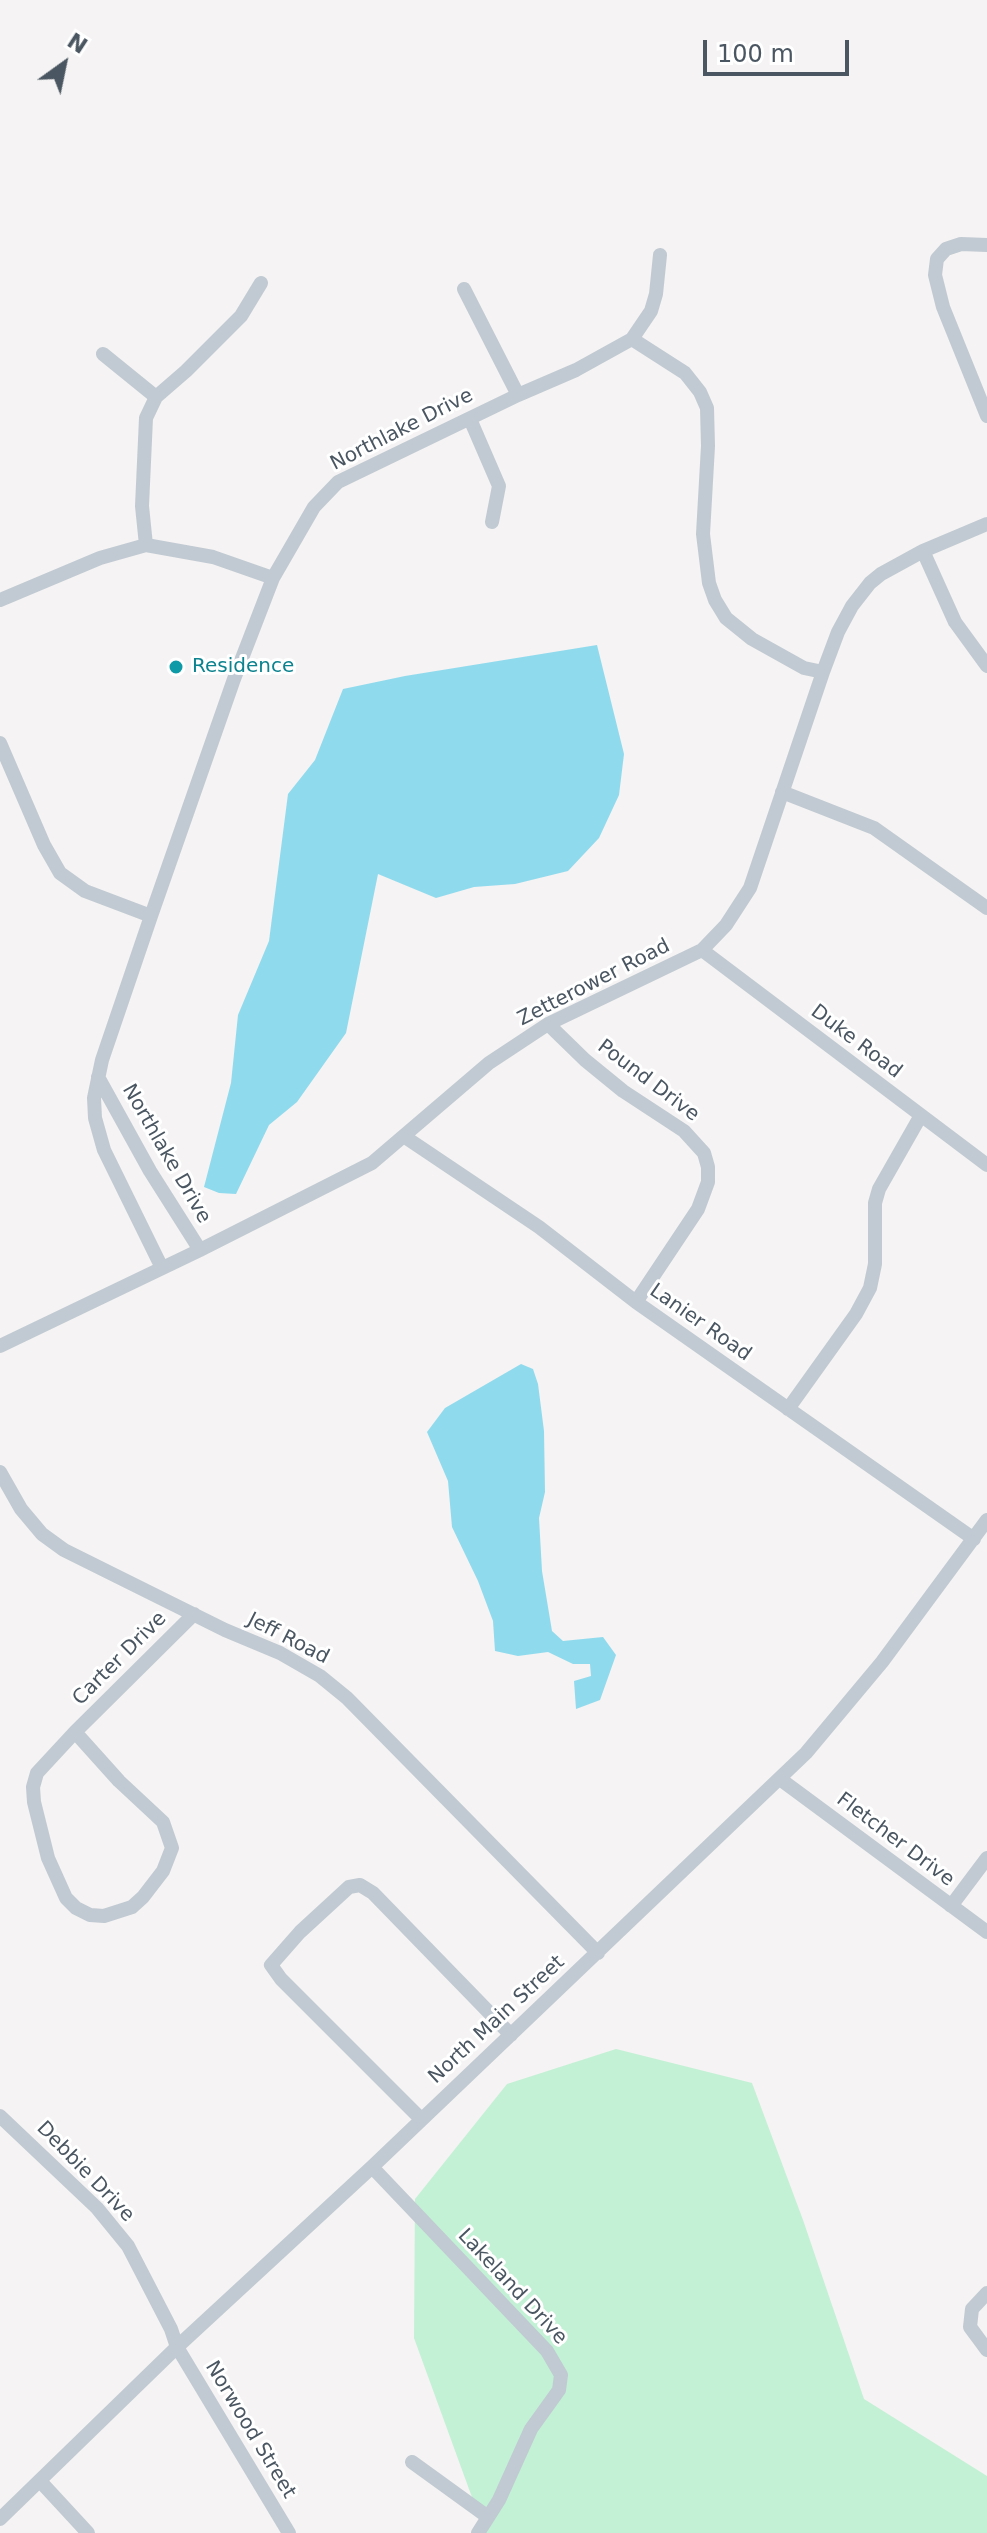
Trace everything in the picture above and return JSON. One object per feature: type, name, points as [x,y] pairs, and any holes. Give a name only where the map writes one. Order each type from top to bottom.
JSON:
[{"type":"street","points":[[987,245],[961,244],[946,249],[937,259],[935,275],[943,307],[987,416]]},
{"type":"street","points":[[660,255],[651,311],[632,339],[685,373],[700,392],[707,408],[703,534],[709,583],[715,600],[726,618],[752,639],[804,668],[823,672]]},
{"type":"street","points":[[146,545],[142,516],[146,418],[156,397],[241,316],[261,283]]},
{"type":"street","points":[[464,289],[518,395]]},
{"type":"street","name":"Northlake Drive","points":[[162,1268],[104,1150],[95,1118],[94,1098],[98,1077],[151,916],[273,578],[314,507],[338,482],[576,370],[632,339]]},
{"type":"street","points":[[103,354],[156,397]]},
{"type":"street","points":[[470,419],[499,486],[492,522]]},
{"type":"street","name":"Zetterower Road","points":[[0,1346],[372,1163],[489,1063],[548,1024],[702,950],[726,925],[750,888],[823,672],[845,619],[860,594],[881,574],[923,551],[987,524]]},
{"type":"street","points":[[0,600],[100,558],[146,545],[213,557],[273,578]]},
{"type":"street","points":[[923,551],[955,622],[987,666]]},
{"type":"street","points":[[0,743],[44,845],[60,873],[85,891],[151,916]]},
{"type":"street","points":[[782,792],[874,828],[987,908]]},
{"type":"street","name":"Duke Road","points":[[702,950],[987,1165]]},
{"type":"street","name":"Pound Drive","points":[[548,1024],[623,1091],[684,1131],[704,1153],[708,1182],[698,1209],[636,1302]]},
{"type":"street","name":"Northlake Drive","points":[[98,1077],[150,1171],[200,1250]]},
{"type":"street","points":[[788,1409],[856,1314],[870,1288],[875,1264],[875,1203],[879,1189],[920,1117]]},
{"type":"street","name":"Lanier Road","points":[[405,1137],[539,1227],[636,1302],[974,1539]]},
{"type":"street","name":"Jeff Road","points":[[0,1472],[21,1509],[51,1541],[106,1573],[299,1663],[347,1698],[598,1953]]},
{"type":"street","name":"North Main Street","points":[[3,2510],[40,2481],[177,2347],[372,2167],[806,1753],[853,1698],[987,1520]]},
{"type":"street","name":"Carter Drive","points":[[75,1732],[119,1781],[163,1822],[172,1848],[163,1871],[143,1897],[132,1907],[104,1916],[90,1915],[66,1898],[48,1858],[34,1802],[33,1787],[37,1773],[75,1732],[194,1614]]},
{"type":"street","name":"Fletcher Drive","points":[[780,1779],[987,1932]]},
{"type":"street","points":[[951,1906],[987,1858]]},
{"type":"street","points":[[421,2119],[281,1979],[271,1965],[300,1932],[349,1887],[360,1885],[373,1893],[511,2035]]},
{"type":"street","name":"Debbie Drive","points":[[0,2116],[97,2208],[128,2246],[166,2318],[177,2347]]},
{"type":"street","name":"Lakeland Drive","points":[[372,2167],[547,2351],[561,2375],[559,2390],[531,2429],[512,2475],[478,2533]]},
{"type":"street","points":[[987,2293],[972,2309],[970,2327],[987,2350]]},
{"type":"street","name":"Norwood Street","points":[[177,2347],[289,2533]]},
{"type":"street","points":[[412,2462],[488,2517]]},
{"type":"street","points":[[40,2481],[88,2533]]},
{"type":"green space","points":[[616,2049],[752,2083],[864,2399],[987,2476],[987,2533],[485,2533],[414,2338],[415,2199],[507,2084]]},
{"type":"water","points":[[597,645],[624,754],[619,795],[599,838],[568,871],[515,884],[474,887],[436,898],[378,874],[346,1033],[297,1102],[269,1125],[236,1194],[219,1193],[204,1187],[231,1083],[238,1015],[269,941],[288,794],[315,760],[343,689]]},
{"type":"water","points":[[521,1364],[533,1369],[544,1431],[545,1492],[539,1518],[542,1571],[552,1631],[563,1641],[603,1637],[616,1655],[600,1700],[576,1709],[574,1681],[591,1676],[590,1664],[573,1664],[548,1652],[518,1656],[495,1651],[493,1621],[452,1527],[448,1481],[427,1432],[445,1408]]},
{"type":"place","name":"Residence","points":[[176,667]]}]
